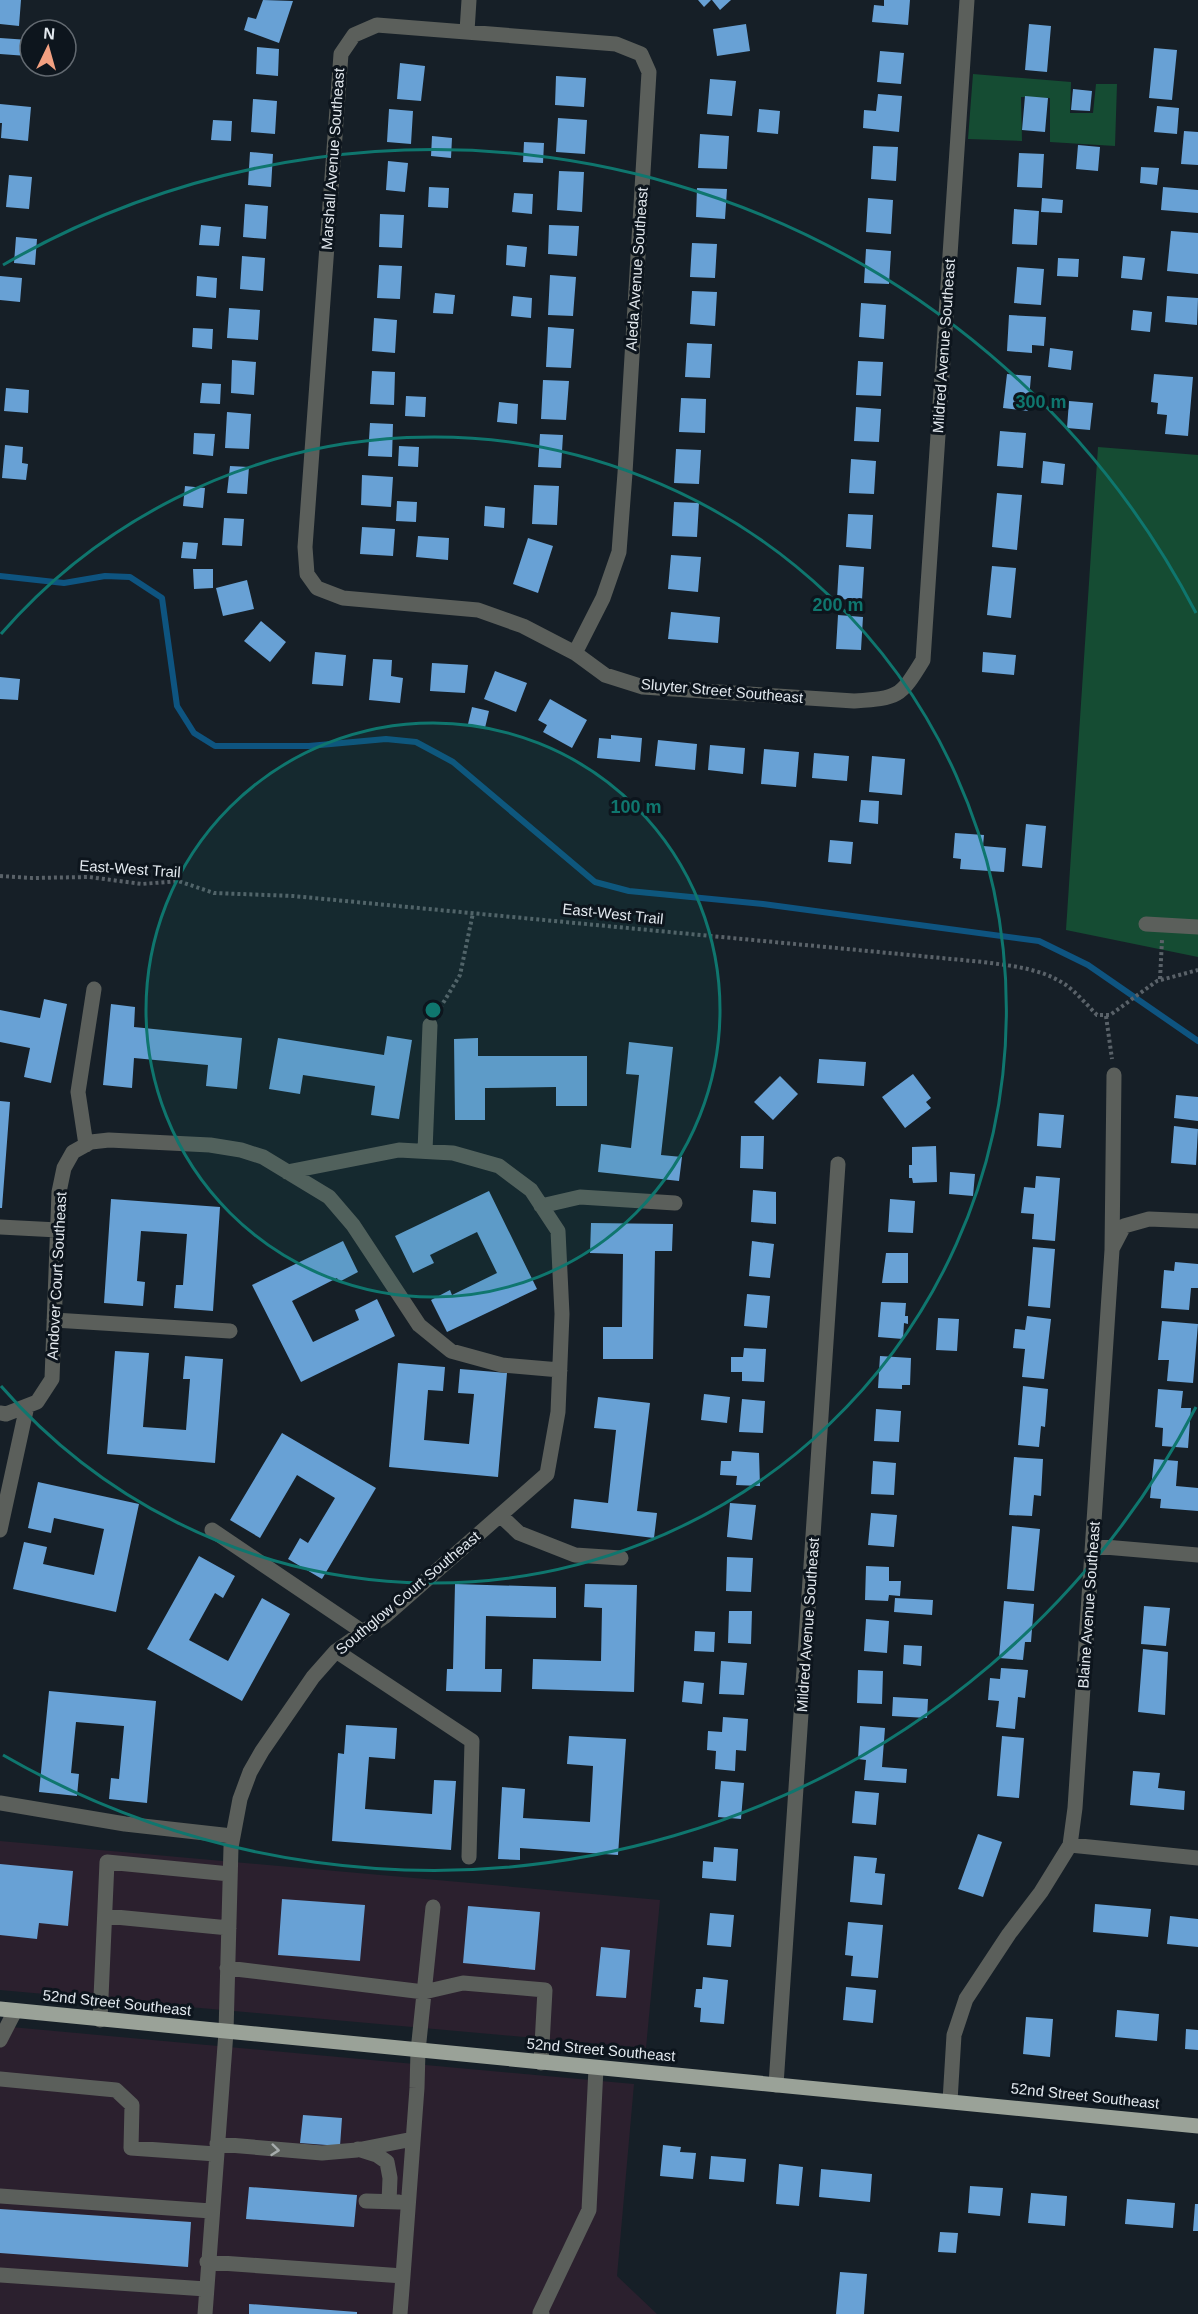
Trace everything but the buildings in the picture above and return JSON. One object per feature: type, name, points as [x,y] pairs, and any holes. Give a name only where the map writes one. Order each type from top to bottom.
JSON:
[{"type":"main road","name":"52nd Street Southeast","points":[[7,2010],[1198,2126]]},
{"type":"street","points":[[467,31],[469,0]]},
{"type":"street","name":"Mildred Avenue Southeast","points":[[906,687],[923,660],[967,0]]},
{"type":"street","name":"Marshall Avenue Southeast","points":[[316,396],[341,54],[354,35],[377,25],[467,31]]},
{"type":"street","name":"Aleda Avenue Southeast","points":[[467,31],[616,44],[640,54],[649,72],[619,552],[603,598],[575,653]]},
{"type":"street","name":"Sluyter Street Southeast","points":[[316,396],[305,547],[307,574],[317,588],[343,597],[478,610],[523,626],[575,653],[605,675],[643,687],[854,701],[887,699],[906,687]]},
{"type":"street","points":[[1146,924],[1198,927]]},
{"type":"street","points":[[93,989],[78,1092],[86,1144],[109,1140],[210,1145],[263,1157],[329,1197],[353,1225],[419,1325],[451,1351],[502,1365],[560,1370]]},
{"type":"street","points":[[425,1151],[430,1025]]},
{"type":"street","name":"Blaine Avenue Southeast","points":[[950,2101],[954,2035],[966,1999],[1009,1934],[1041,1892],[1070,1845],[1076,1808],[1112,1250],[1114,1075]]},
{"type":"street","name":"Andover Court Southeast","points":[[0,1413],[37,1402],[52,1379],[60,1192],[64,1168],[73,1152],[86,1144]]},
{"type":"street","name":"Southglow Court Southeast","points":[[205,2314],[207,2262],[226,2032],[232,1836],[240,1799],[250,1772],[313,1677],[336,1651],[384,1617],[547,1474],[558,1412],[562,1314],[558,1231],[531,1191],[499,1166],[453,1153],[399,1150],[288,1172]]},
{"type":"street","name":"Mildred Avenue Southeast","points":[[776,2085],[838,1164]]},
{"type":"street","points":[[541,1206],[580,1197],[675,1203]]},
{"type":"street","points":[[1112,1250],[1124,1226],[1149,1219],[1198,1221]]},
{"type":"street","points":[[0,1227],[58,1230]]},
{"type":"street","points":[[54,1320],[230,1331]]},
{"type":"street","points":[[0,1530],[27,1406]]},
{"type":"street","points":[[501,1516],[519,1533],[576,1555],[621,1558]]},
{"type":"street","points":[[212,1530],[363,1632]]},
{"type":"street","points":[[1093,1546],[1198,1555]]},
{"type":"street","points":[[336,1651],[472,1741],[469,1857]]},
{"type":"street","points":[[0,1803],[125,1824],[232,1836]]},
{"type":"street","points":[[1070,1845],[1198,1858]]},
{"type":"street","points":[[100,2020],[107,1862],[230,1874]]},
{"type":"street","points":[[400,2314],[418,2051],[433,1907]]},
{"type":"street","points":[[105,1916],[229,1928]]},
{"type":"street","points":[[228,1968],[424,1992],[463,1983],[545,1990],[540,2063]]},
{"type":"street","points":[[0,2040],[7,2010]]},
{"type":"street","points":[[542,2314],[540,2313],[589,2210],[596,2068]]},
{"type":"street","points":[[0,2079],[116,2090],[132,2105],[131,2148],[322,2154],[413,2139]]},
{"type":"street","points":[[358,2149],[387,2162],[390,2178],[389,2202]]},
{"type":"street","points":[[0,2196],[212,2211]]},
{"type":"street","points":[[366,2201],[409,2202]]},
{"type":"street","points":[[207,2262],[403,2276]]},
{"type":"street","points":[[0,2275],[206,2289]]},
{"type":"path","name":"East-West Trail","points":[[0,876],[32,878],[89,876],[142,884],[178,881],[214,892],[293,896],[1025,968],[1049,976],[1067,986],[1097,1015],[1106,1016]]},
{"type":"path","points":[[430,1025],[460,975],[473,913]]},
{"type":"path","points":[[1159,980],[1162,924]]},
{"type":"path","points":[[1114,1075],[1106,1016],[1159,980],[1198,970]]},
{"type":"shaded area","points":[[0,1841],[660,1900],[646,2048],[0,1990]]},
{"type":"shaded area","points":[[0,2026],[634,2084],[617,2276],[657,2314],[0,2314]]},
{"type":"green space","points":[[973,74],[1071,82],[1070,113],[1093,113],[1096,84],[1117,84],[1115,146],[1050,142],[1050,98],[1021,97],[1022,141],[968,139]]},
{"type":"green space","points":[[1098,447],[1198,455],[1198,957],[1066,930]]},
{"type":"waterway","points":[[0,576],[64,583],[105,576],[130,577],[162,598],[177,706],[194,733],[215,746],[309,746],[386,739],[416,742],[453,762],[595,882],[629,891],[763,904],[1039,941],[1088,965],[1198,1041]]}]
